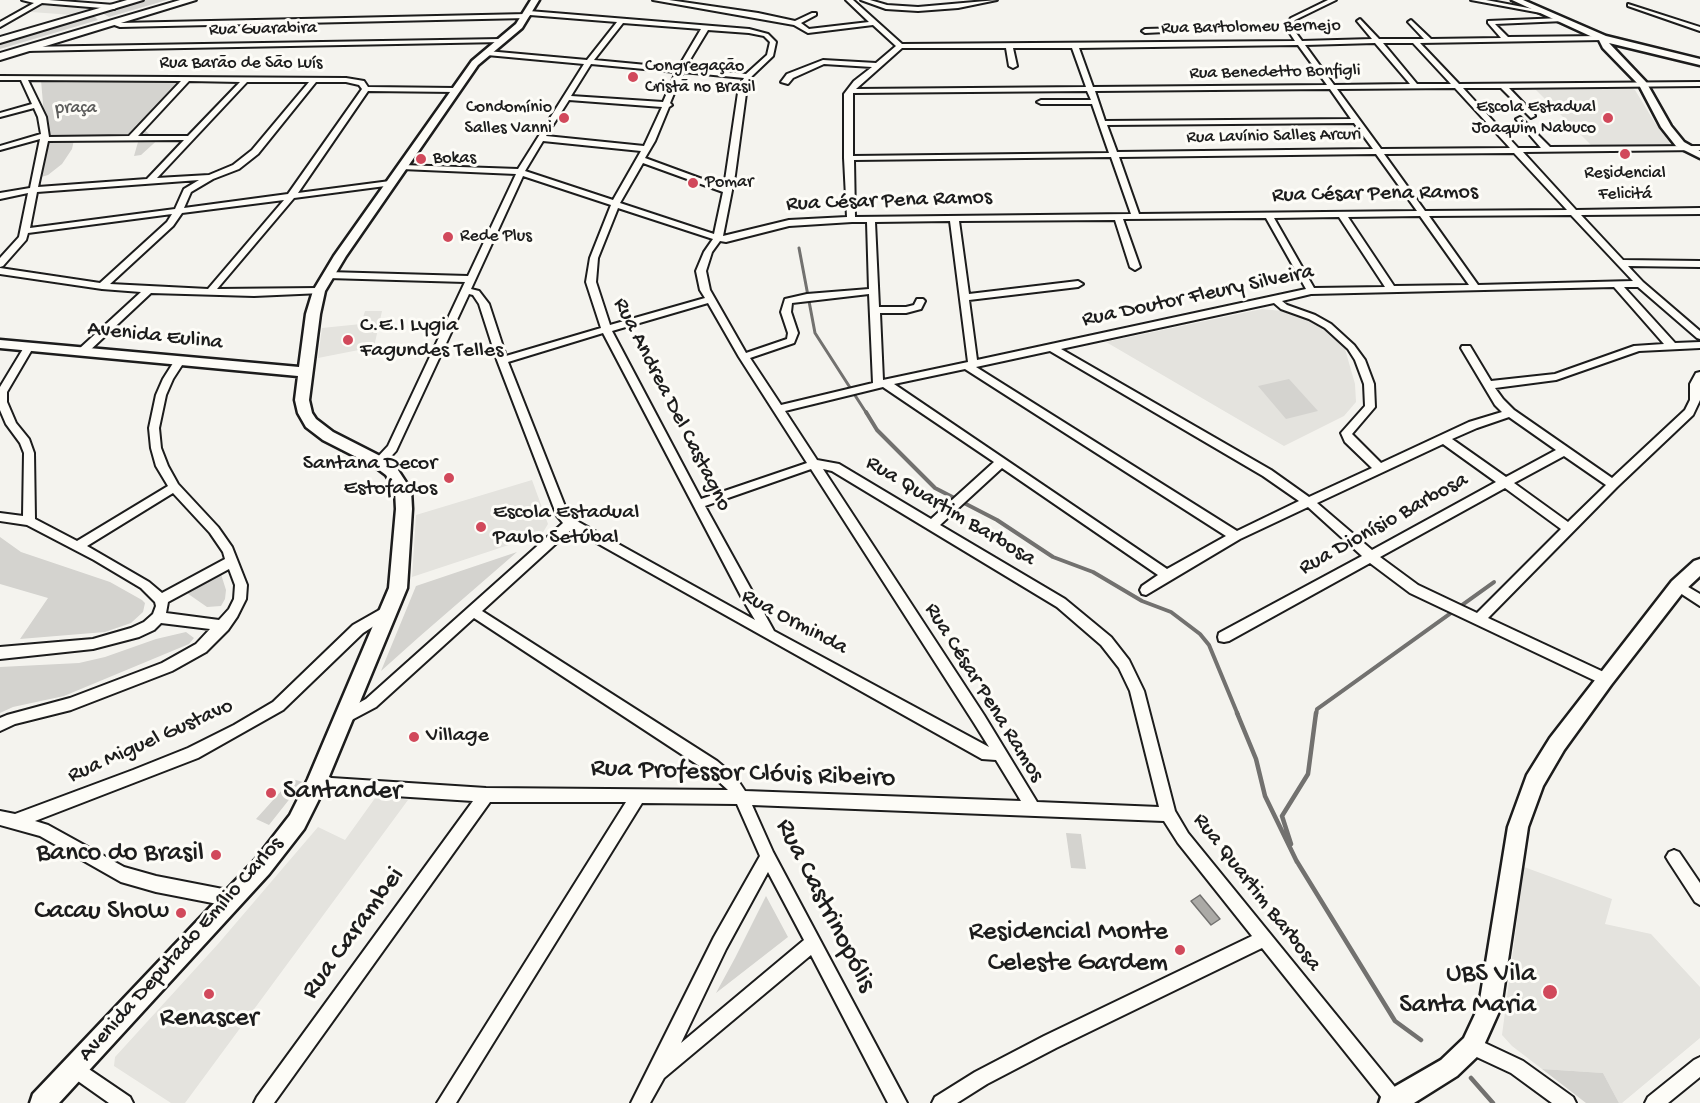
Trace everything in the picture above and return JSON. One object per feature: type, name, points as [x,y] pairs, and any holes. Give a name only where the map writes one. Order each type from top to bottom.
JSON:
[{"type":"main road","points":[[0,40],[96,10],[138,0]]},
{"type":"main road","points":[[0,57],[191,0]]},
{"type":"main road","name":"Avenida Deputado Emílio Carlos","points":[[42,1103],[233,899],[292,828],[316,784],[390,609],[399,581],[404,509],[403,490],[391,471],[379,462],[328,436],[311,423],[305,413],[302,400],[305,372],[313,314],[319,291],[390,183],[475,63],[528,15],[536,0]]},
{"type":"main road","points":[[1516,0],[1603,38],[1700,62]]},
{"type":"main road","points":[[96,10],[112,23]]},
{"type":"main road","points":[[1603,38],[1606,46],[1643,84],[1666,127],[1686,148],[1700,155]]},
{"type":"main road","name":"Avenida Eulina","points":[[0,344],[305,372]]},
{"type":"main road","points":[[1394,1102],[1449,1068],[1472,1046],[1490,1007],[1518,827],[1534,782],[1557,744],[1605,679],[1678,586],[1700,566]]},
{"type":"street","points":[[25,0],[96,10]]},
{"type":"street","points":[[651,7],[656,0],[734,10],[796,23],[808,32],[874,22]]},
{"type":"street","points":[[849,0],[900,46],[850,91],[848,158],[851,220]]},
{"type":"street","points":[[864,0],[886,6],[918,9],[994,0]]},
{"type":"street","points":[[1333,0],[1289,23],[1288,26],[1476,288]]},
{"type":"street","points":[[1474,0],[1541,11]]},
{"type":"street","points":[[0,26],[40,2]]},
{"type":"street","points":[[1630,5],[1700,29]]},
{"type":"street","points":[[642,21],[646,14]]},
{"type":"street","points":[[796,23],[814,14]]},
{"type":"street","points":[[112,23],[528,15],[706,27],[766,35],[773,42],[772,53],[748,76],[743,86],[728,191],[718,238],[520,172],[402,167]]},
{"type":"street","points":[[379,462],[392,448],[520,172],[589,62],[622,20]]},
{"type":"street","points":[[1505,38],[1490,22],[1562,20]]},
{"type":"street","points":[[1360,21],[1415,86]]},
{"type":"street","points":[[1178,22],[1194,44]]},
{"type":"street","points":[[1411,22],[1429,40]]},
{"type":"street","name":"Rua Andrea Del Castagno","points":[[706,27],[681,69],[668,105],[615,204],[594,258],[591,282],[606,329],[769,633]]},
{"type":"street","points":[[1145,31],[1184,30]]},
{"type":"street","name":"Rua Bartolomeu Bernejo","points":[[900,46],[1076,46],[1603,38]]},
{"type":"street","points":[[1414,40],[1640,284],[1700,336]]},
{"type":"street","name":"Rua Guarabira","points":[[25,49],[501,41]]},
{"type":"street","points":[[1009,45],[1013,66]]},
{"type":"street","points":[[1076,46],[1136,216]]},
{"type":"street","points":[[487,53],[748,76]]},
{"type":"street","points":[[785,82],[790,76],[823,62],[878,65]]},
{"type":"street","points":[[0,78],[24,79]]},
{"type":"street","points":[[0,85],[24,79]]},
{"type":"street","points":[[0,264],[18,246],[25,231],[45,137],[44,124],[24,79]]},
{"type":"street","name":"Rua Barão de São Luís","points":[[24,79],[354,80],[366,89],[455,90]]},
{"type":"street","points":[[131,139],[187,79]]},
{"type":"street","points":[[150,181],[244,80]]},
{"type":"street","points":[[102,286],[162,232],[178,212],[187,191],[250,158],[314,80]]},
{"type":"street","points":[[1690,84],[1700,91]]},
{"type":"street","name":"Rua Benedetto Bonfigli","points":[[850,91],[1700,84]]},
{"type":"street","points":[[1502,85],[1531,116]]},
{"type":"street","points":[[210,292],[291,196],[366,89]]},
{"type":"street","points":[[566,98],[668,105]]},
{"type":"street","points":[[1041,102],[1094,102]]},
{"type":"street","points":[[0,115],[36,105]]},
{"type":"street","points":[[1520,119],[1547,149]]},
{"type":"street","points":[[1103,123],[1356,121]]},
{"type":"street","points":[[0,148],[45,137],[191,138]]},
{"type":"street","points":[[540,138],[646,149]]},
{"type":"street","name":"Rua Lavínio Salles Arcuri","points":[[848,158],[1700,148]]},
{"type":"street","points":[[640,159],[728,191]]},
{"type":"street","points":[[0,196],[33,190],[210,177]]},
{"type":"street","points":[[25,231],[390,183]]},
{"type":"street","name":"Rua César Pena Ramos","points":[[1034,810],[815,464],[744,357],[705,290],[701,271],[708,252],[718,238],[739,237],[789,223],[851,220],[1700,211]]},
{"type":"street","points":[[1342,215],[1391,289]]},
{"type":"street","points":[[1269,216],[1311,291]]},
{"type":"street","points":[[1118,217],[1135,267]]},
{"type":"street","points":[[954,218],[970,365],[1236,536]]},
{"type":"street","points":[[871,220],[874,310],[881,384],[1167,575]]},
{"type":"street","points":[[1620,263],[1700,264]]},
{"type":"street","points":[[0,271],[102,286],[149,290],[319,291]]},
{"type":"street","points":[[328,275],[471,279]]},
{"type":"street","points":[[963,298],[1078,284]]},
{"type":"street","name":"Rua Doutor Fleury Silveira","points":[[779,409],[881,384],[1311,291],[1640,284]]},
{"type":"street","points":[[1617,285],[1672,346]]},
{"type":"street","points":[[83,351],[149,290]]},
{"type":"street","points":[[344,718],[371,703],[571,523],[563,516],[556,503],[481,298],[476,292],[465,290]]},
{"type":"street","points":[[744,357],[791,341],[793,333],[786,312],[788,301],[873,291]]},
{"type":"street","points":[[502,360],[710,299]]},
{"type":"street","points":[[1276,300],[1284,307],[1312,316],[1328,326],[1345,341],[1360,360],[1369,384],[1370,406],[1346,433],[1349,439],[1380,470]]},
{"type":"street","points":[[874,310],[906,310],[918,307],[920,301]]},
{"type":"street","points":[[1489,385],[1556,377],[1638,348],[1700,345]]},
{"type":"street","points":[[29,346],[2,392],[2,402],[11,424],[25,442],[29,453],[29,521]]},
{"type":"street","points":[[1051,347],[1267,473],[1311,503],[1398,578],[1440,602],[1605,679]]},
{"type":"street","points":[[1466,348],[1499,402],[1510,413],[1613,484]]},
{"type":"street","points":[[0,725],[12,719],[71,704],[167,667],[201,648],[223,626],[240,600],[241,585],[233,561],[214,530],[174,487],[162,466],[154,428],[160,395],[179,362]]},
{"type":"street","points":[[1479,619],[1568,528],[1689,412],[1695,400],[1695,384],[1700,375]]},
{"type":"street","points":[[1146,590],[1167,575],[1236,536],[1311,503],[1473,425],[1510,413]]},
{"type":"street","points":[[1444,439],[1568,528]]},
{"type":"street","name":"Rua Dionísio Barbosa","points":[[1224,637],[1564,450]]},
{"type":"street","points":[[931,526],[1000,463]]},
{"type":"street","points":[[699,504],[815,464]]},
{"type":"street","name":"Rua Quartim Barbosa","points":[[815,464],[843,471],[1061,603],[1106,641],[1137,691],[1168,814],[1183,838],[1394,1102]]},
{"type":"street","points":[[78,546],[174,487]]},
{"type":"street","points":[[0,517],[29,521],[78,546],[145,585],[161,600],[162,606],[158,617],[149,626],[134,633],[93,644],[0,653]]},
{"type":"street","name":"Rua Orminda","points":[[571,523],[987,753],[999,753]]},
{"type":"street","points":[[161,600],[233,561]]},
{"type":"street","points":[[1678,586],[1700,602]]},
{"type":"street","points":[[720,607],[734,607],[747,594]]},
{"type":"street","name":"Rua Miguel Gustavo","points":[[8,819],[136,776],[193,753],[239,729],[278,706],[358,629],[390,609]]},
{"type":"street","name":"Rua Castrinopólis","points":[[474,612],[711,766],[730,781],[742,798],[768,857],[898,1103]]},
{"type":"street","points":[[158,617],[223,626]]},
{"type":"street","name":"Rua Professor Clóvis Ribeiro","points":[[316,784],[486,795],[742,798],[1168,814]]},
{"type":"street","name":"Rua Carambei","points":[[263,1103],[486,795]]},
{"type":"street","points":[[446,1103],[638,796]]},
{"type":"street","points":[[8,819],[43,830],[121,874],[156,884],[233,899]]},
{"type":"street","points":[[1674,856],[1700,897]]},
{"type":"street","points":[[640,1103],[720,943],[768,857]]},
{"type":"street","points":[[941,1103],[981,1078],[1050,1042],[1264,938]]},
{"type":"street","points":[[657,1073],[813,943]]},
{"type":"street","points":[[1472,1046],[1517,1067],[1567,1103]]},
{"type":"street","points":[[1654,1103],[1700,1066]]},
{"type":"street","points":[[74,1068],[124,1103]]},
{"type":"shaded area","points":[[45,4],[92,8],[73,15],[31,12]]},
{"type":"shaded area","name":"Escola Estadual Joaquim Nabuco","points":[[1628,87],[1635,90],[1655,123],[1671,142],[1668,145],[1591,145],[1534,88]]},
{"type":"shaded area","points":[[1262,309],[1282,311],[1310,320],[1334,336],[1345,349],[1355,384],[1356,402],[1344,416],[1284,446],[1106,342]]},
{"type":"shaded area","name":"C.E.I Lygia Fagundes Telles","points":[[365,311],[382,311],[374,347],[318,358],[322,328],[361,324]]},
{"type":"shaded area","name":"Escola Estadual Paulo Setúbal","points":[[532,480],[548,524],[542,534],[412,577],[416,515]]},
{"type":"shaded area","points":[[378,794],[408,800],[185,1103],[171,1103],[114,1066],[115,1057],[218,944],[318,827],[345,840]]},
{"type":"shaded area","points":[[1524,867],[1612,899],[1605,924],[1651,934],[1700,987],[1700,1038],[1622,1103],[1619,1103],[1603,1073],[1542,1069],[1512,1046],[1502,1035]]},
{"type":"shaded area","points":[[1200,895],[1220,919],[1211,925],[1191,901]]},
{"type":"green space","points":[[144,0],[167,0],[109,17],[102,13]]},
{"type":"green space","points":[[85,17],[95,17],[98,20],[0,49],[0,42]]},
{"type":"green space","name":"praça","points":[[183,78],[145,130],[150,135],[163,135],[141,155],[134,156],[138,142],[74,140],[72,149],[62,164],[48,175],[38,178],[46,140],[41,80]]},
{"type":"green space","points":[[1289,379],[1318,411],[1286,419],[1258,386]]},
{"type":"green space","points":[[0,537],[21,552],[110,582],[142,600],[145,603],[143,612],[131,623],[105,632],[20,639],[48,598],[0,584]]},
{"type":"green space","points":[[517,552],[419,637],[381,671],[416,586]]},
{"type":"green space","points":[[220,571],[226,590],[221,606],[207,607],[184,591]]},
{"type":"green space","points":[[186,632],[194,638],[189,644],[64,696],[13,707],[0,713],[0,667],[79,663]]},
{"type":"green space","points":[[292,779],[303,782],[269,825],[256,819]]},
{"type":"green space","points":[[1066,833],[1081,834],[1086,869],[1071,868]]},
{"type":"green space","points":[[766,896],[788,937],[716,993],[735,958]]},
{"type":"green space","points":[[1542,1069],[1603,1073],[1619,1103],[1586,1103]]},
{"type":"waterway","points":[[799,248],[815,333],[867,414]]},
{"type":"waterway","points":[[866,412],[877,430],[935,488],[997,520],[1053,557],[1093,572],[1142,601],[1171,612],[1200,634],[1209,645],[1238,715]]},
{"type":"waterway","points":[[1316,715],[1317,709],[1494,582]]},
{"type":"waterway","points":[[1237,713],[1256,759],[1265,796],[1296,860]]},
{"type":"waterway","points":[[1291,844],[1282,816],[1308,774],[1316,713]]},
{"type":"waterway","points":[[1296,860],[1395,1021],[1421,1040]]},
{"type":"waterway","points":[[1471,1078],[1493,1103]]},
{"type":"place","name":"Congregação Cristã no Brasil","points":[[633,77]]},
{"type":"place","name":"Condomínio Salles Vanni","points":[[564,118]]},
{"type":"place","name":"Escola Estadual Joaquim Nabuco","points":[[1608,118]]},
{"type":"place","name":"Residencial Felicitá","points":[[1625,154]]},
{"type":"place","name":"Bokas","points":[[421,159]]},
{"type":"place","name":"Pomar","points":[[693,183]]},
{"type":"place","name":"Rede Plus","points":[[448,237]]},
{"type":"place","name":"C.E.I Lygia Fagundes Telles","points":[[348,340]]},
{"type":"place","name":"Santana Decor Estofados","points":[[449,478]]},
{"type":"place","name":"Escola Estadual Paulo Setúbal","points":[[481,527]]},
{"type":"place","name":"Village","points":[[414,737]]},
{"type":"place","name":"Santander","points":[[271,793]]},
{"type":"place","name":"Banco do Brasil","points":[[216,855]]},
{"type":"place","name":"Cacau Show","points":[[181,913]]},
{"type":"place","name":"Residencial Monte Celeste Gardem","points":[[1180,950]]},
{"type":"place","name":"UBS Vila Santa Maria","points":[[1550,992]]},
{"type":"place","name":"Renascer","points":[[209,994]]}]
